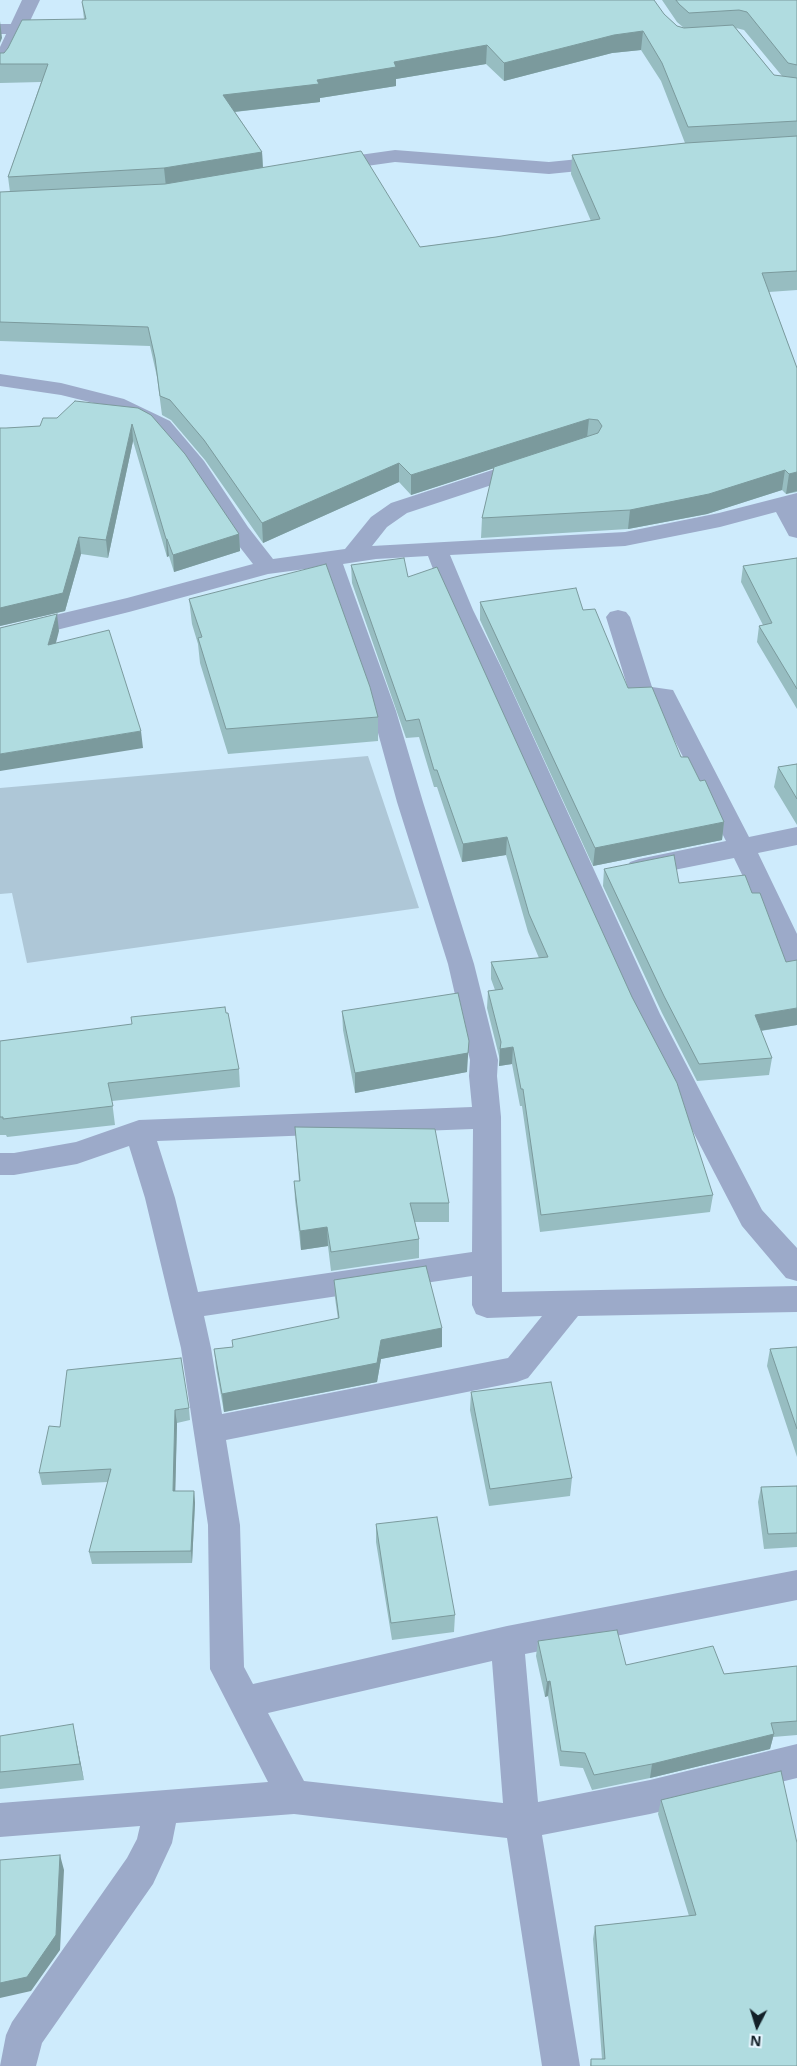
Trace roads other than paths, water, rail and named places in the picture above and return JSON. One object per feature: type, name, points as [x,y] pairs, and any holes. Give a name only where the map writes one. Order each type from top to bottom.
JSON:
[{"type":"street","points":[[0,66],[9,29],[31,0]]},
{"type":"street","points":[[316,168],[395,156],[549,168],[630,160]]},
{"type":"street","points":[[0,380],[62,388],[117,403],[162,426],[196,466],[240,532],[267,567]]},
{"type":"street","points":[[340,556],[398,508],[545,460]]},
{"type":"street","points":[[0,636],[267,567],[340,556],[436,548],[625,539],[720,520],[790,502],[797,531]]},
{"type":"street","points":[[436,548],[461,610],[490,669],[646,1014],[752,1218],[786,1239],[797,1269]]},
{"type":"street","points":[[340,556],[410,802],[461,964],[484,1060],[482,1076],[487,1117],[487,1306],[797,1299]]},
{"type":"street","points":[[618,617],[642,694],[664,696],[742,847],[797,961]]},
{"type":"street","points":[[584,879],[797,836]]},
{"type":"street","points":[[0,1164],[14,1164],[77,1153],[139,1131],[487,1117]]},
{"type":"street","points":[[139,1131],[160,1198],[196,1348],[224,1525],[227,1669],[294,1797]]},
{"type":"street","points":[[186,1306],[486,1262]]},
{"type":"street","points":[[209,1430],[517,1369],[570,1304]]},
{"type":"street","points":[[244,1702],[507,1642],[797,1585]]},
{"type":"street","points":[[507,1642],[522,1822],[561,2066]]},
{"type":"street","points":[[0,1820],[294,1797],[522,1822],[650,1797],[797,1760]]},
{"type":"street","points":[[17,2066],[25,2035],[140,1870],[154,1843],[162,1808]]}]
